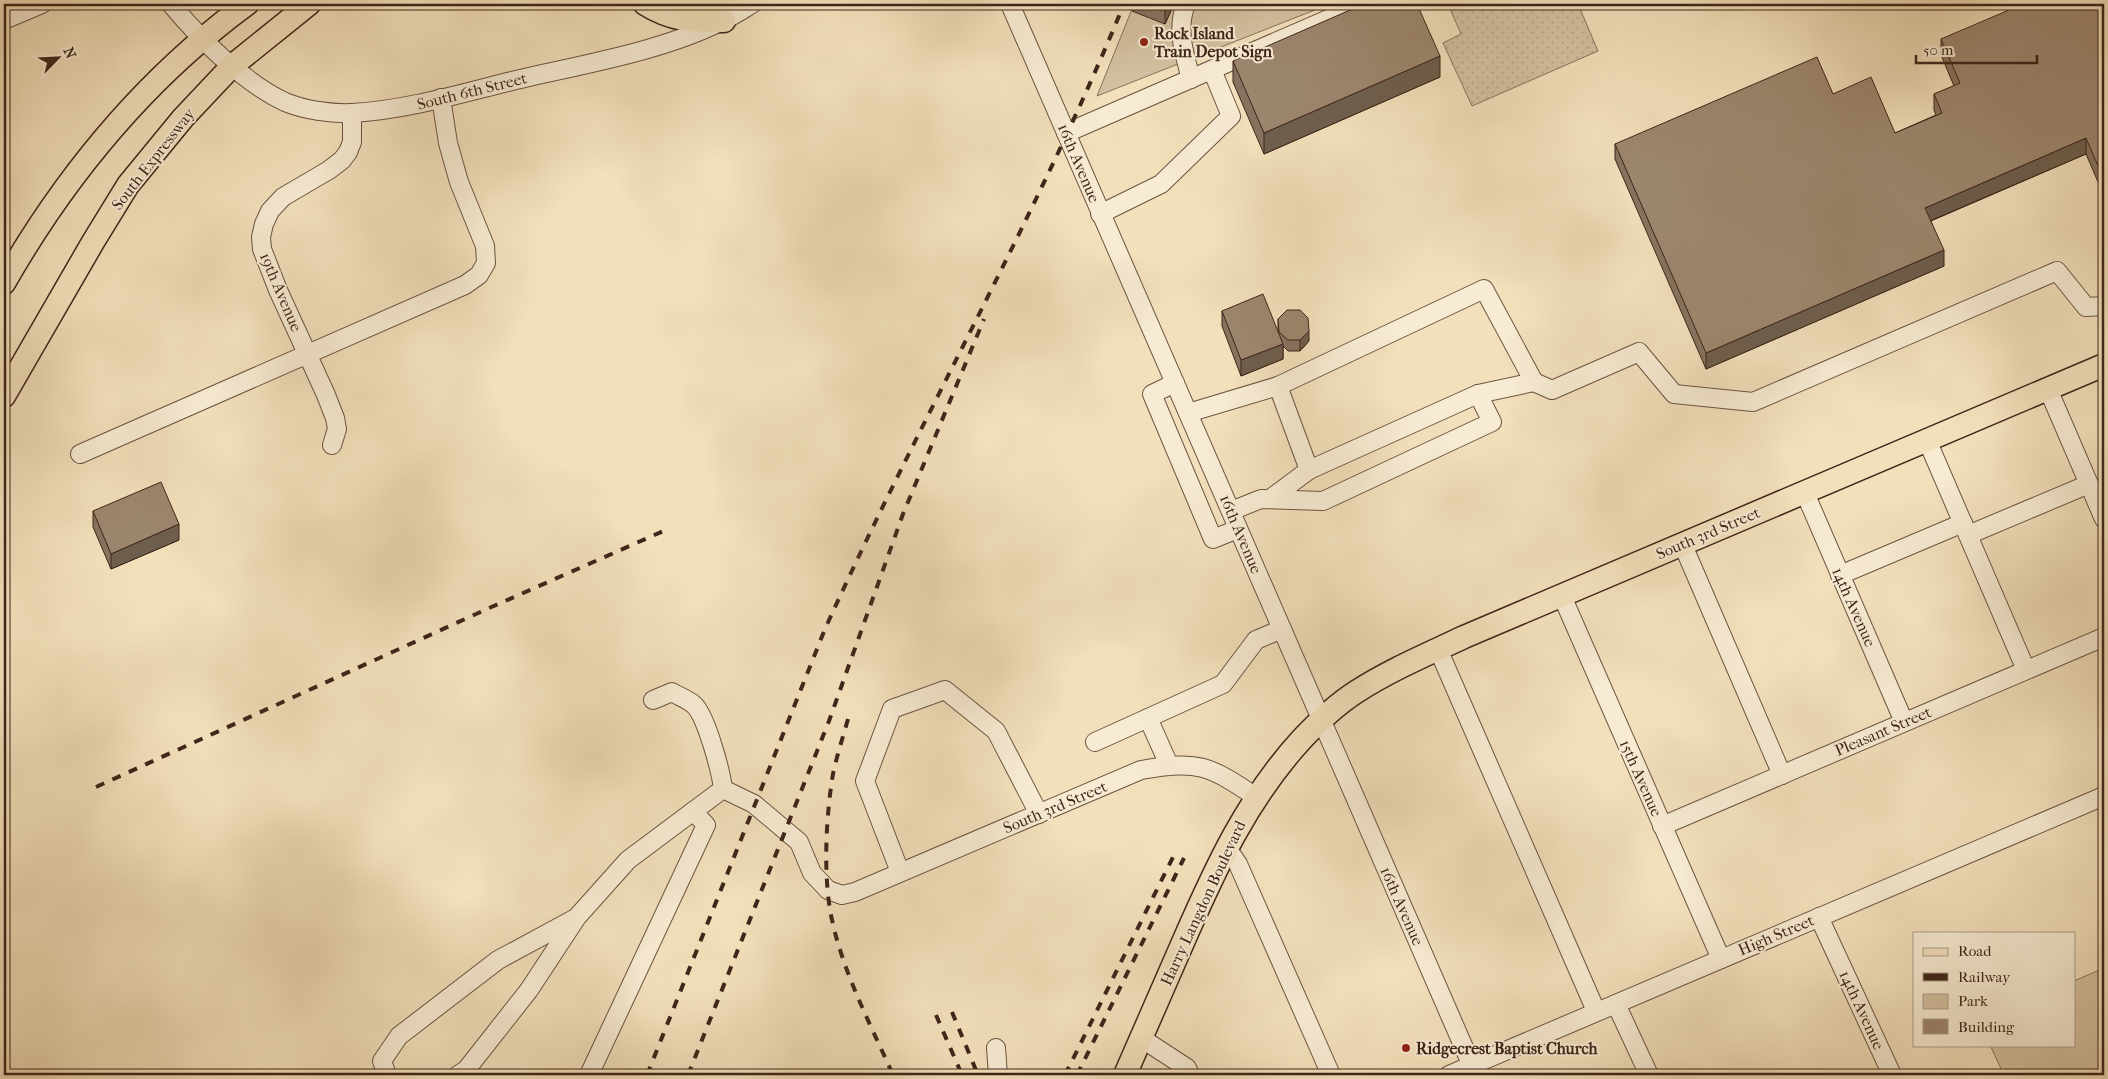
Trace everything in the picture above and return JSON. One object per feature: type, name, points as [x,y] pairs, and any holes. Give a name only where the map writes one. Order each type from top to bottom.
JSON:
[{"type":"main road","points":[[4,283],[57,197],[106,134],[140,98],[203,40],[247,4]]},
{"type":"main road","name":"South Expressway","points":[[4,396],[128,185],[183,118],[232,66],[309,4]]},
{"type":"main road","points":[[645,4],[667,16],[690,22],[724,21]]},
{"type":"main road","name":"South 3rd Street","points":[[1320,719],[1355,692],[1438,649],[1682,543],[2104,365]]},
{"type":"main road","name":"Harry Langdon Boulevard","points":[[1124,1075],[1226,848],[1256,797],[1289,754],[1320,719]]},
{"type":"street","points":[[4,20],[42,4]]},
{"type":"street","points":[[171,4],[203,40]]},
{"type":"street","name":"South 6th Street","points":[[203,40],[232,66],[286,102],[330,112],[352,113],[407,106],[656,46],[724,21],[752,4]]},
{"type":"street","name":"16th Avenue","points":[[1010,4],[1320,719],[1458,1072]]},
{"type":"street","points":[[1186,4],[1180,36],[1190,79]]},
{"type":"street","points":[[1066,133],[1362,4]]},
{"type":"street","points":[[1100,214],[1161,184],[1230,116],[1212,70]]},
{"type":"street","points":[[80,454],[465,285],[479,275],[486,263],[485,246],[459,182],[448,143],[441,98]]},
{"type":"street","name":"19th Avenue","points":[[332,445],[337,429],[335,418],[268,266],[262,249],[261,237],[270,211],[283,197],[342,160],[348,152],[352,142],[352,113]]},
{"type":"street","points":[[1270,499],[1310,470],[1478,394],[1534,382],[1552,390],[1639,352],[1674,394],[1753,402],[2057,271],[2086,307],[2104,306]]},
{"type":"street","points":[[1170,434],[1190,418],[1278,386],[1484,289],[1534,382]]},
{"type":"street","points":[[1175,383],[1152,394],[1213,539],[1238,529]]},
{"type":"street","points":[[1278,386],[1310,470]]},
{"type":"street","points":[[2048,389],[2104,519]]},
{"type":"street","points":[[1231,512],[1260,499],[1323,501],[1492,422],[1478,394]]},
{"type":"street","points":[[1927,440],[2026,670]]},
{"type":"street","points":[[1840,575],[2089,484]]},
{"type":"street","name":"14th Avenue","points":[[1804,493],[1904,722]]},
{"type":"street","points":[[1682,543],[1782,775]]},
{"type":"street","name":"15th Avenue","points":[[1562,596],[1720,959]]},
{"type":"street","points":[[1095,742],[1223,684],[1256,640],[1282,629]]},
{"type":"street","name":"Pleasant Street","points":[[1662,826],[2104,637]]},
{"type":"street","points":[[1438,649],[1596,1011]]},
{"type":"street","points":[[900,872],[865,781],[892,709],[945,690],[996,731],[1039,814]]},
{"type":"street","points":[[458,1075],[466,1070],[529,990],[576,917],[628,860],[723,789],[720,766],[707,731],[694,704],[672,692],[653,700]]},
{"type":"street","points":[[1148,718],[1169,765]]},
{"type":"street","name":"South 3rd Street","points":[[723,789],[754,804],[799,842],[812,873],[828,890],[842,895],[855,892],[1141,770],[1169,765],[1195,765],[1225,777],[1256,797]]},
{"type":"street","name":"High Street","points":[[1458,1072],[1596,1011],[2104,796]]},
{"type":"street","points":[[589,1075],[706,824],[693,811]]},
{"type":"street","points":[[1226,848],[1238,864],[1331,1075]]},
{"type":"street","points":[[388,1075],[382,1061],[399,1036],[498,960],[576,917]]},
{"type":"street","name":"14th Avenue","points":[[1819,917],[1892,1075]]},
{"type":"street","points":[[1616,1004],[1649,1075]]},
{"type":"street","points":[[1142,1038],[1187,1068],[1190,1075]]},
{"type":"street","points":[[996,1048],[998,1075]]},
{"type":"green space","points":[[1134,4],[1330,4],[1097,96]]},
{"type":"green space","points":[[1448,4],[1578,4],[1598,51],[1472,106],[1443,43],[1461,34]]},
{"type":"green space","points":[[2104,968],[2104,1075],[2004,1075],[1990,1046],[2076,1046],[2076,980]]},
{"type":"building","points":[[1364,4],[1417,4],[1440,56],[1264,133],[1233,61]]},
{"type":"building","points":[[2023,4],[2104,4],[2104,180],[2086,138],[1925,208],[1944,250],[1706,353],[1615,144],[1817,57],[1833,94],[1871,77],[1895,133],[1942,113],[1934,94],[1960,83],[1941,39]]},
{"type":"building","points":[[1263,294],[1283,344],[1241,360],[1222,311]]},
{"type":"building","points":[[1287,310],[1300,310],[1308,318],[1309,331],[1300,340],[1288,340],[1279,332],[1278,319]]},
{"type":"building","points":[[161,482],[179,524],[111,554],[93,511]]},
{"type":"railway","points":[[647,1075],[825,629],[899,473],[1054,162],[1124,4]]},
{"type":"railway","points":[[1243,8],[1246,4]]},
{"type":"railway","points":[[688,1075],[829,721],[903,514],[984,319]]},
{"type":"railway","points":[[96,787],[668,529]]},
{"type":"railway","points":[[848,719],[833,774],[829,808],[826,863],[831,915],[849,977],[893,1075]]},
{"type":"railway","points":[[1065,1075],[1176,851]]},
{"type":"railway","points":[[1077,1075],[1184,858]]},
{"type":"railway","points":[[952,1012],[978,1075]]},
{"type":"railway","points":[[936,1015],[962,1075]]},
{"type":"place","name":"Rock Island Train Depot Sign","points":[[1144,42]]},
{"type":"place","name":"Ridgecrest Baptist Church","points":[[1406,1048]]}]
